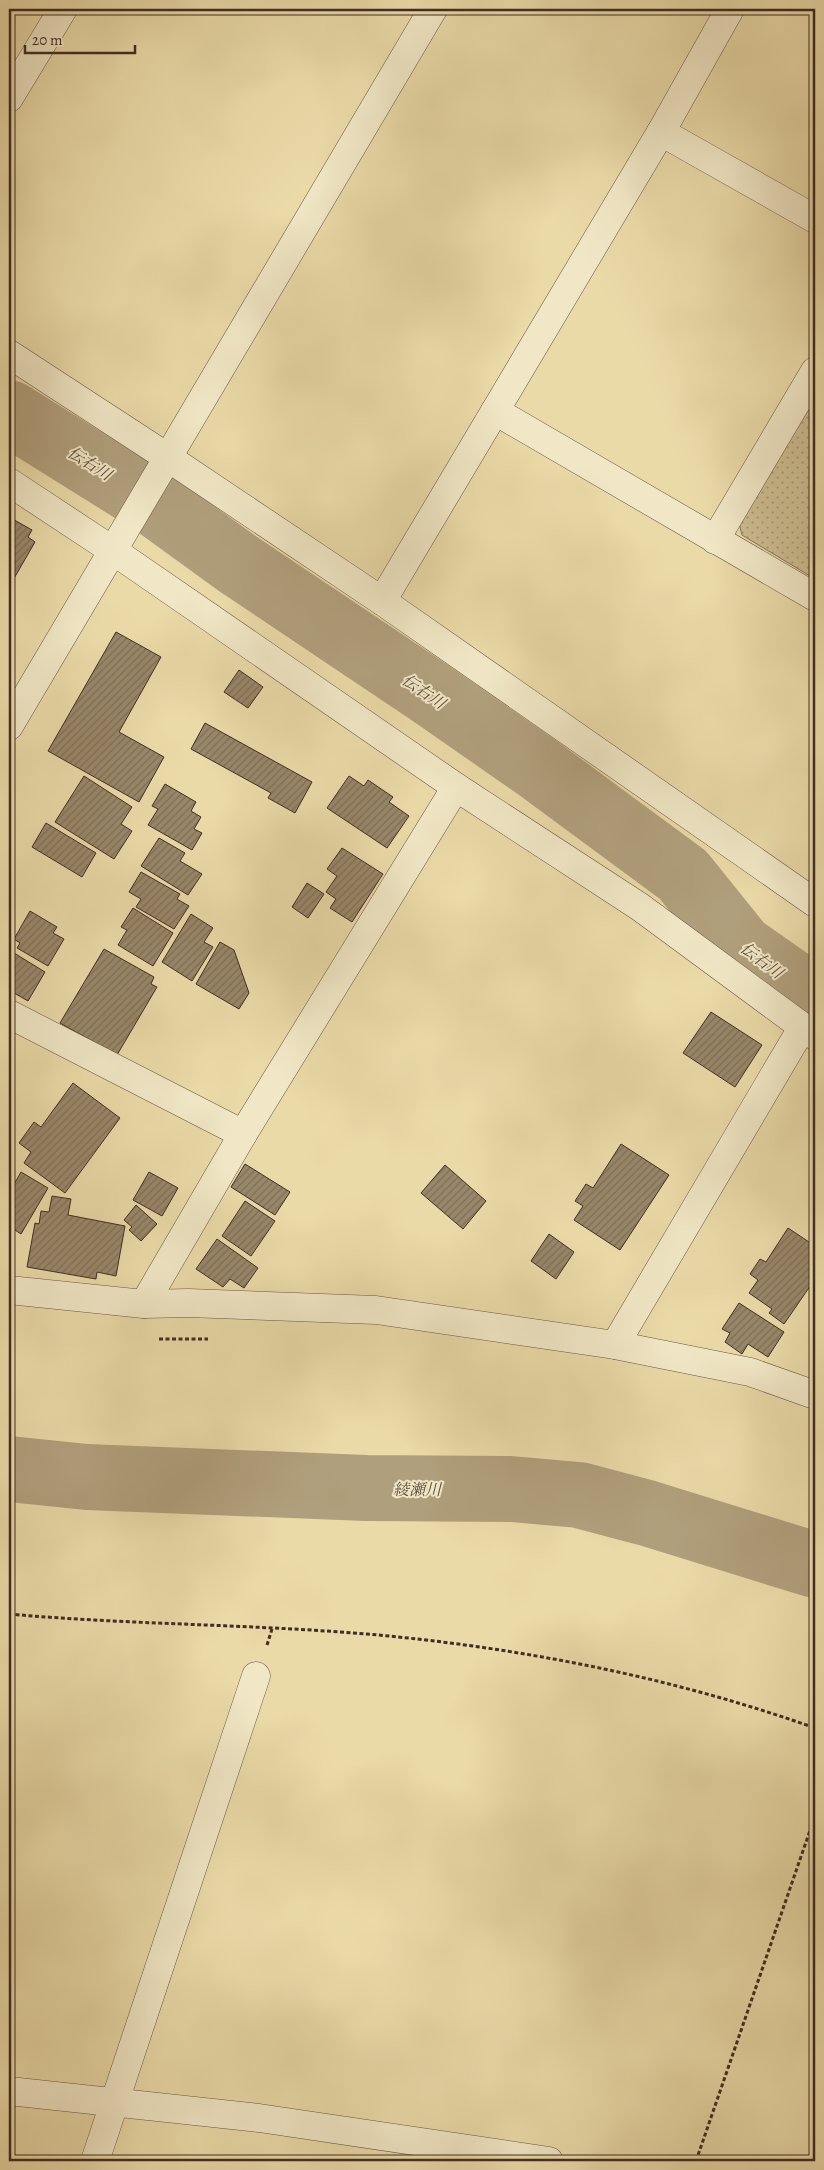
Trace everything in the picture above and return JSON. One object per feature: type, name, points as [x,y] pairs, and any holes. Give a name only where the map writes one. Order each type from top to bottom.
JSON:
[{"type":"street","points":[[9,98],[63,9]]},
{"type":"street","points":[[9,726],[118,538],[433,9]]},
{"type":"street","points":[[382,601],[660,132],[730,9]]},
{"type":"street","points":[[660,132],[815,219]]},
{"type":"street","points":[[9,354],[163,465],[382,601],[815,903]]},
{"type":"street","points":[[715,540],[815,371]]},
{"type":"street","points":[[494,412],[815,598]]},
{"type":"street","points":[[9,482],[118,538],[456,787],[640,908],[808,1032],[615,1345]]},
{"type":"street","points":[[144,1304],[243,1134],[456,787]]},
{"type":"street","points":[[9,1014],[243,1134]]},
{"type":"street","points":[[9,1290],[144,1304],[189,1303],[376,1310],[615,1345],[750,1372],[815,1395]]},
{"type":"street","points":[[95,2161],[256,1676]]},
{"type":"street","points":[[9,2091],[114,2104],[259,2118],[549,2161]]},
{"type":"path","points":[[153,1339],[210,1339]]},
{"type":"path","points":[[9,1614],[377,1635],[511,1651],[620,1672],[685,1688],[768,1711],[815,1728]]},
{"type":"path","points":[[696,2161],[815,1816]]},
{"type":"shaded area","points":[[815,388],[815,579],[742,535],[738,519]]},
{"type":"building","points":[[9,517],[32,530],[28,537],[35,542],[9,587]]},
{"type":"building","points":[[116,632],[161,657],[119,732],[164,757],[139,802],[48,751]]},
{"type":"building","points":[[239,670],[263,687],[248,708],[224,692]]},
{"type":"building","points":[[205,723],[312,782],[295,813],[268,798],[271,793],[191,749]]},
{"type":"building","points":[[84,776],[132,807],[121,824],[132,831],[114,859],[55,822]]},
{"type":"building","points":[[349,776],[364,786],[368,780],[393,797],[389,802],[409,816],[387,848],[327,808]]},
{"type":"building","points":[[165,784],[196,802],[191,811],[201,817],[194,829],[202,833],[192,850],[148,825],[158,809],[152,806]]},
{"type":"building","points":[[46,823],[96,853],[82,877],[32,847]]},
{"type":"building","points":[[159,838],[185,853],[180,861],[202,874],[188,895],[141,866]]},
{"type":"building","points":[[342,848],[383,874],[352,922],[330,908],[336,899],[326,892],[337,876],[327,869]]},
{"type":"building","points":[[141,872],[180,894],[177,899],[189,906],[174,929],[136,907],[141,899],[129,892]]},
{"type":"building","points":[[307,883],[324,894],[308,918],[292,907]]},
{"type":"building","points":[[133,908],[173,933],[153,966],[118,945],[127,930],[121,927]]},
{"type":"building","points":[[30,911],[57,927],[53,933],[64,939],[48,966],[17,948],[20,943],[14,939]]},
{"type":"building","points":[[191,914],[213,928],[204,942],[213,947],[192,981],[162,962]]},
{"type":"building","points":[[220,942],[234,950],[249,993],[239,1009],[196,984]]},
{"type":"building","points":[[104,949],[154,977],[151,984],[157,987],[117,1055],[60,1023]]},
{"type":"building","points":[[14,953],[45,972],[28,1001],[9,990],[9,961]]},
{"type":"building","points":[[711,1012],[762,1045],[735,1087],[683,1053]]},
{"type":"building","points":[[73,1083],[120,1118],[65,1193],[24,1163],[31,1152],[19,1143],[34,1122],[41,1127]]},
{"type":"building","points":[[621,1144],[669,1175],[620,1250],[574,1220],[583,1206],[575,1201],[586,1184],[593,1188]]},
{"type":"building","points":[[245,1164],[290,1192],[275,1215],[231,1187]]},
{"type":"building","points":[[445,1165],[486,1201],[463,1229],[421,1193]]},
{"type":"building","points":[[21,1172],[48,1188],[21,1234],[9,1226],[9,1193]]},
{"type":"building","points":[[149,1172],[178,1188],[162,1216],[133,1200]]},
{"type":"building","points":[[52,1196],[71,1199],[68,1215],[125,1226],[116,1276],[97,1272],[96,1279],[27,1267],[35,1223],[39,1224],[41,1211],[49,1212]]},
{"type":"building","points":[[245,1201],[275,1221],[251,1256],[222,1236]]},
{"type":"building","points":[[136,1205],[157,1224],[141,1241],[129,1230],[132,1227],[124,1220]]},
{"type":"building","points":[[788,1228],[815,1246],[815,1279],[784,1324],[769,1313],[772,1309],[749,1293],[758,1280],[750,1274],[760,1259],[766,1262]]},
{"type":"building","points":[[549,1234],[574,1252],[556,1279],[531,1261]]},
{"type":"building","points":[[217,1239],[258,1268],[244,1288],[230,1279],[223,1287],[196,1269]]},
{"type":"building","points":[[739,1303],[784,1332],[768,1357],[748,1344],[742,1354],[725,1342],[730,1333],[722,1329]]},
{"type":"waterway","name":"伝右川","points":[[9,413],[158,506],[238,564],[429,692],[538,768],[683,875],[741,947],[815,999]]},
{"type":"waterway","name":"綾瀬川","points":[[9,1469],[87,1477],[366,1488],[511,1489],[579,1495],[647,1513],[815,1565]]}]
